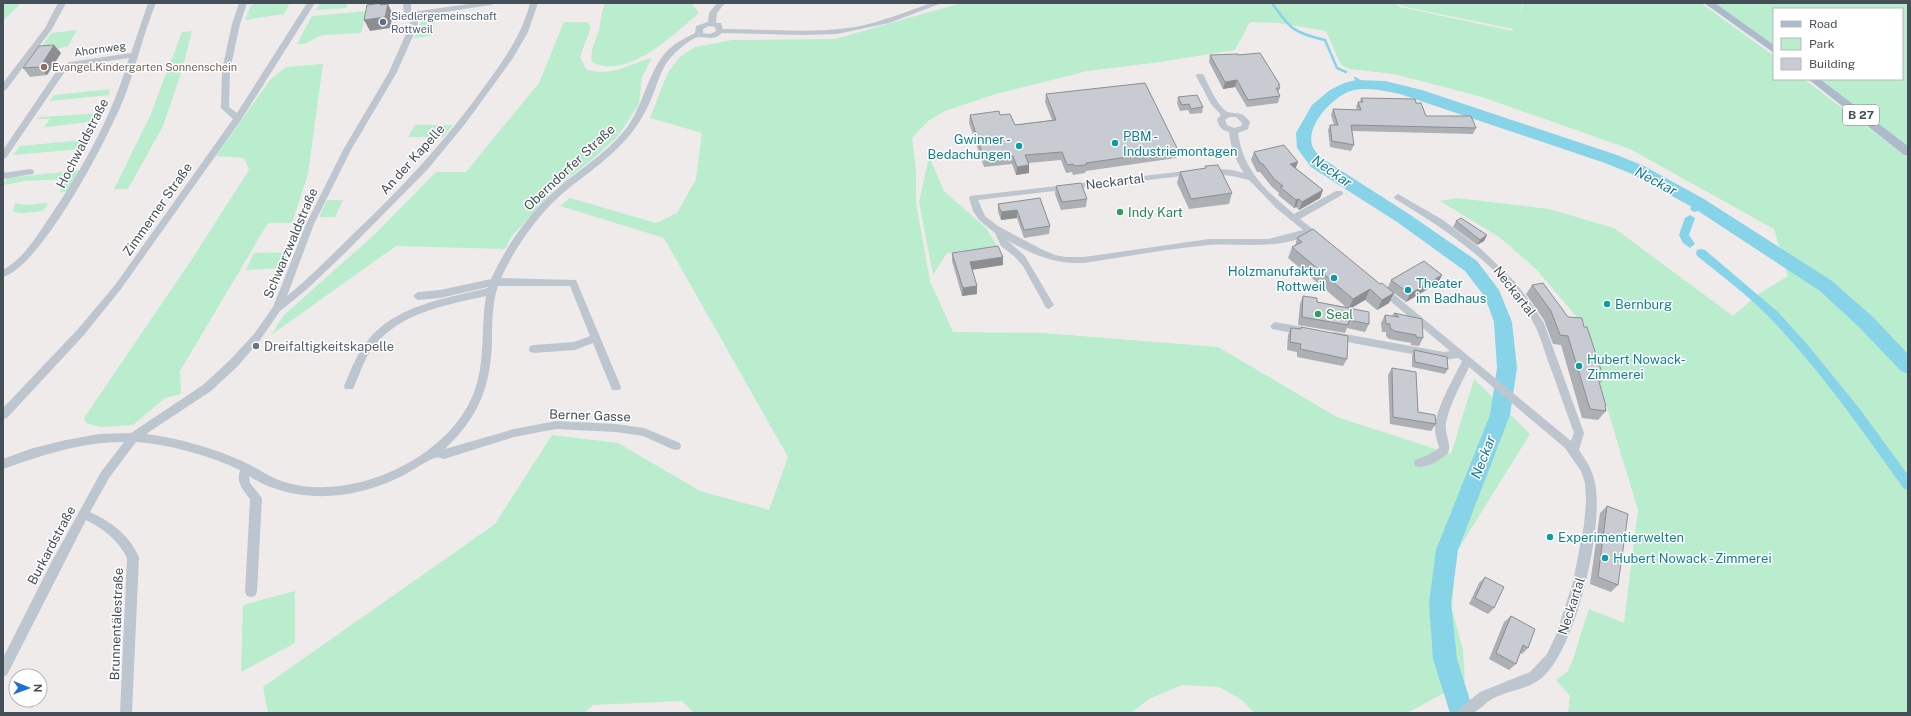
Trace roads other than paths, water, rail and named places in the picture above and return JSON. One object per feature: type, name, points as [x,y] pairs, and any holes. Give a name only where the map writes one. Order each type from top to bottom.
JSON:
[{"type":"main road","points":[[1709,3],[1773,49]]},
{"type":"main road","name":"B 27","points":[[1815,80],[1908,152]]},
{"type":"street","points":[[3,88],[48,29],[62,3]]},
{"type":"street","name":"Hochwaldstraße","points":[[3,274],[24,258],[39,241],[71,194],[90,161],[108,125],[122,91],[152,3]]},
{"type":"street","points":[[238,118],[225,108],[226,70],[236,24],[243,3]]},
{"type":"street","name":"Zimmerner Straße","points":[[3,415],[86,326],[118,287],[238,118],[311,3]]},
{"type":"street","points":[[407,3],[412,15],[474,4],[492,3]]},
{"type":"street","name":"An der Kapelle","points":[[277,308],[297,294],[366,228],[434,155],[478,103],[524,33],[534,3]]},
{"type":"street","name":"Oberndorfer Straße","points":[[699,34],[698,30],[702,26],[712,23],[713,14],[721,3]]},
{"type":"street","name":"Oberndorfer Straße","points":[[699,34],[705,37],[712,36],[720,31],[805,34],[839,31],[877,24],[938,3]]},
{"type":"street","name":"Schwarzwaldstraße","points":[[133,437],[206,388],[234,363],[257,337],[277,308],[310,224],[347,150],[393,72],[413,27],[412,15]]},
{"type":"street","points":[[712,23],[720,27],[720,31]]},
{"type":"street","name":"Oberndorfer Straße","points":[[3,464],[53,448],[92,440],[133,437],[183,447],[213,455],[246,468],[267,481],[291,489],[315,492],[342,491],[376,483],[408,469],[432,453],[456,430],[480,393],[485,373],[487,326],[491,292],[514,243],[526,226],[556,195],[602,159],[619,142],[639,116],[646,103],[658,68],[682,42],[699,34]]},
{"type":"street","name":"Ahornweg","points":[[3,156],[63,68],[70,64],[134,55]]},
{"type":"street","points":[[1200,76],[1215,104],[1226,115]]},
{"type":"street","points":[[1226,115],[1238,116],[1246,122],[1243,129],[1233,130],[1225,128],[1221,123],[1221,118],[1226,115]]},
{"type":"street","points":[[1233,130],[1236,152],[1242,166],[1252,178],[1294,218],[1327,245]]},
{"type":"street","name":"Neckartal","points":[[1252,178],[1212,171],[1196,172],[973,198],[975,209],[982,219],[1042,254],[1069,261],[1209,242],[1268,242],[1299,236],[1310,231]]},
{"type":"street","points":[[3,176],[30,172]]},
{"type":"street","points":[[1294,218],[1340,193]]},
{"type":"street","name":"Neckartal","points":[[1398,198],[1433,219],[1484,255],[1508,278],[1530,307],[1539,323],[1579,433],[1574,450]]},
{"type":"street","name":"Neckartal","points":[[999,230],[1002,242],[1023,260],[1040,293],[1049,305]]},
{"type":"street","points":[[418,296],[440,294],[495,282],[573,282],[595,338],[610,369],[616,387]]},
{"type":"street","name":"Neckartal","points":[[1372,282],[1574,450],[1587,472],[1590,484],[1592,501],[1582,572],[1570,613],[1555,652],[1548,664],[1540,673],[1527,681],[1491,692],[1463,713]]},
{"type":"street","points":[[349,386],[354,369],[366,350],[378,333],[394,321],[410,313],[433,305],[491,292]]},
{"type":"street","points":[[1275,326],[1444,356],[1463,358],[1440,429],[1445,443],[1444,450],[1437,456],[1427,461],[1419,462]]},
{"type":"street","points":[[534,349],[575,346],[595,338]]},
{"type":"street","name":"Berner Gasse","points":[[432,453],[444,454],[514,433],[556,425],[616,428],[644,432],[676,446]]},
{"type":"street","name":"Burkardstraße","points":[[3,671],[83,514],[105,475],[133,437]]},
{"type":"street","points":[[246,468],[243,477],[244,483],[256,498],[251,592]]},
{"type":"street","name":"Brunnentälestraße","points":[[83,514],[105,524],[126,543],[133,557],[126,713]]},
{"type":"waterway","points":[[1272,3],[1294,29],[1306,35],[1325,40],[1337,68],[1346,72]]},
{"type":"waterway","name":"Neckar","points":[[1355,78],[1366,85]]},
{"type":"waterway","name":"Neckar","points":[[1462,713],[1445,659],[1440,603],[1447,550],[1500,415],[1507,368],[1503,322],[1493,295],[1471,266],[1403,218],[1317,163],[1308,153],[1303,144],[1304,133],[1317,109],[1328,98],[1342,89],[1356,85],[1385,86],[1400,89],[1432,98],[1611,159],[1638,170],[1698,203],[1826,286],[1866,322],[1908,366]]},
{"type":"waterway","name":"Neckar","points":[[1695,209],[1698,203]]},
{"type":"waterway","points":[[1690,218],[1684,232],[1685,238],[1690,244]]},
{"type":"waterway","points":[[1701,253],[1774,315],[1803,347],[1855,411],[1908,485]]},
{"type":"place","name":"Siedlergemeinschaft Rottweil","points":[[383,22]]},
{"type":"place","name":"Evangel.Kindergarten Sonnenschein","points":[[44,67]]},
{"type":"place","name":"PBM - Industriemontagen","points":[[1115,143]]},
{"type":"place","name":"Gwinner - Bedachungen","points":[[1019,146]]},
{"type":"place","name":"Indy Kart","points":[[1120,212]]},
{"type":"place","name":"Holzmanufaktur Rottweil","points":[[1334,278]]},
{"type":"place","name":"Theater im Badhaus","points":[[1408,290]]},
{"type":"place","name":"Bernburg","points":[[1607,304]]},
{"type":"place","name":"Seal","points":[[1318,314]]},
{"type":"place","name":"Dreifaltigkeitskapelle","points":[[256,346]]},
{"type":"place","name":"Hubert Nowack- Zimmerei","points":[[1579,366]]},
{"type":"place","name":"Experimentierwelten","points":[[1550,537]]},
{"type":"place","name":"Hubert Nowack - Zimmerei","points":[[1605,558]]}]
